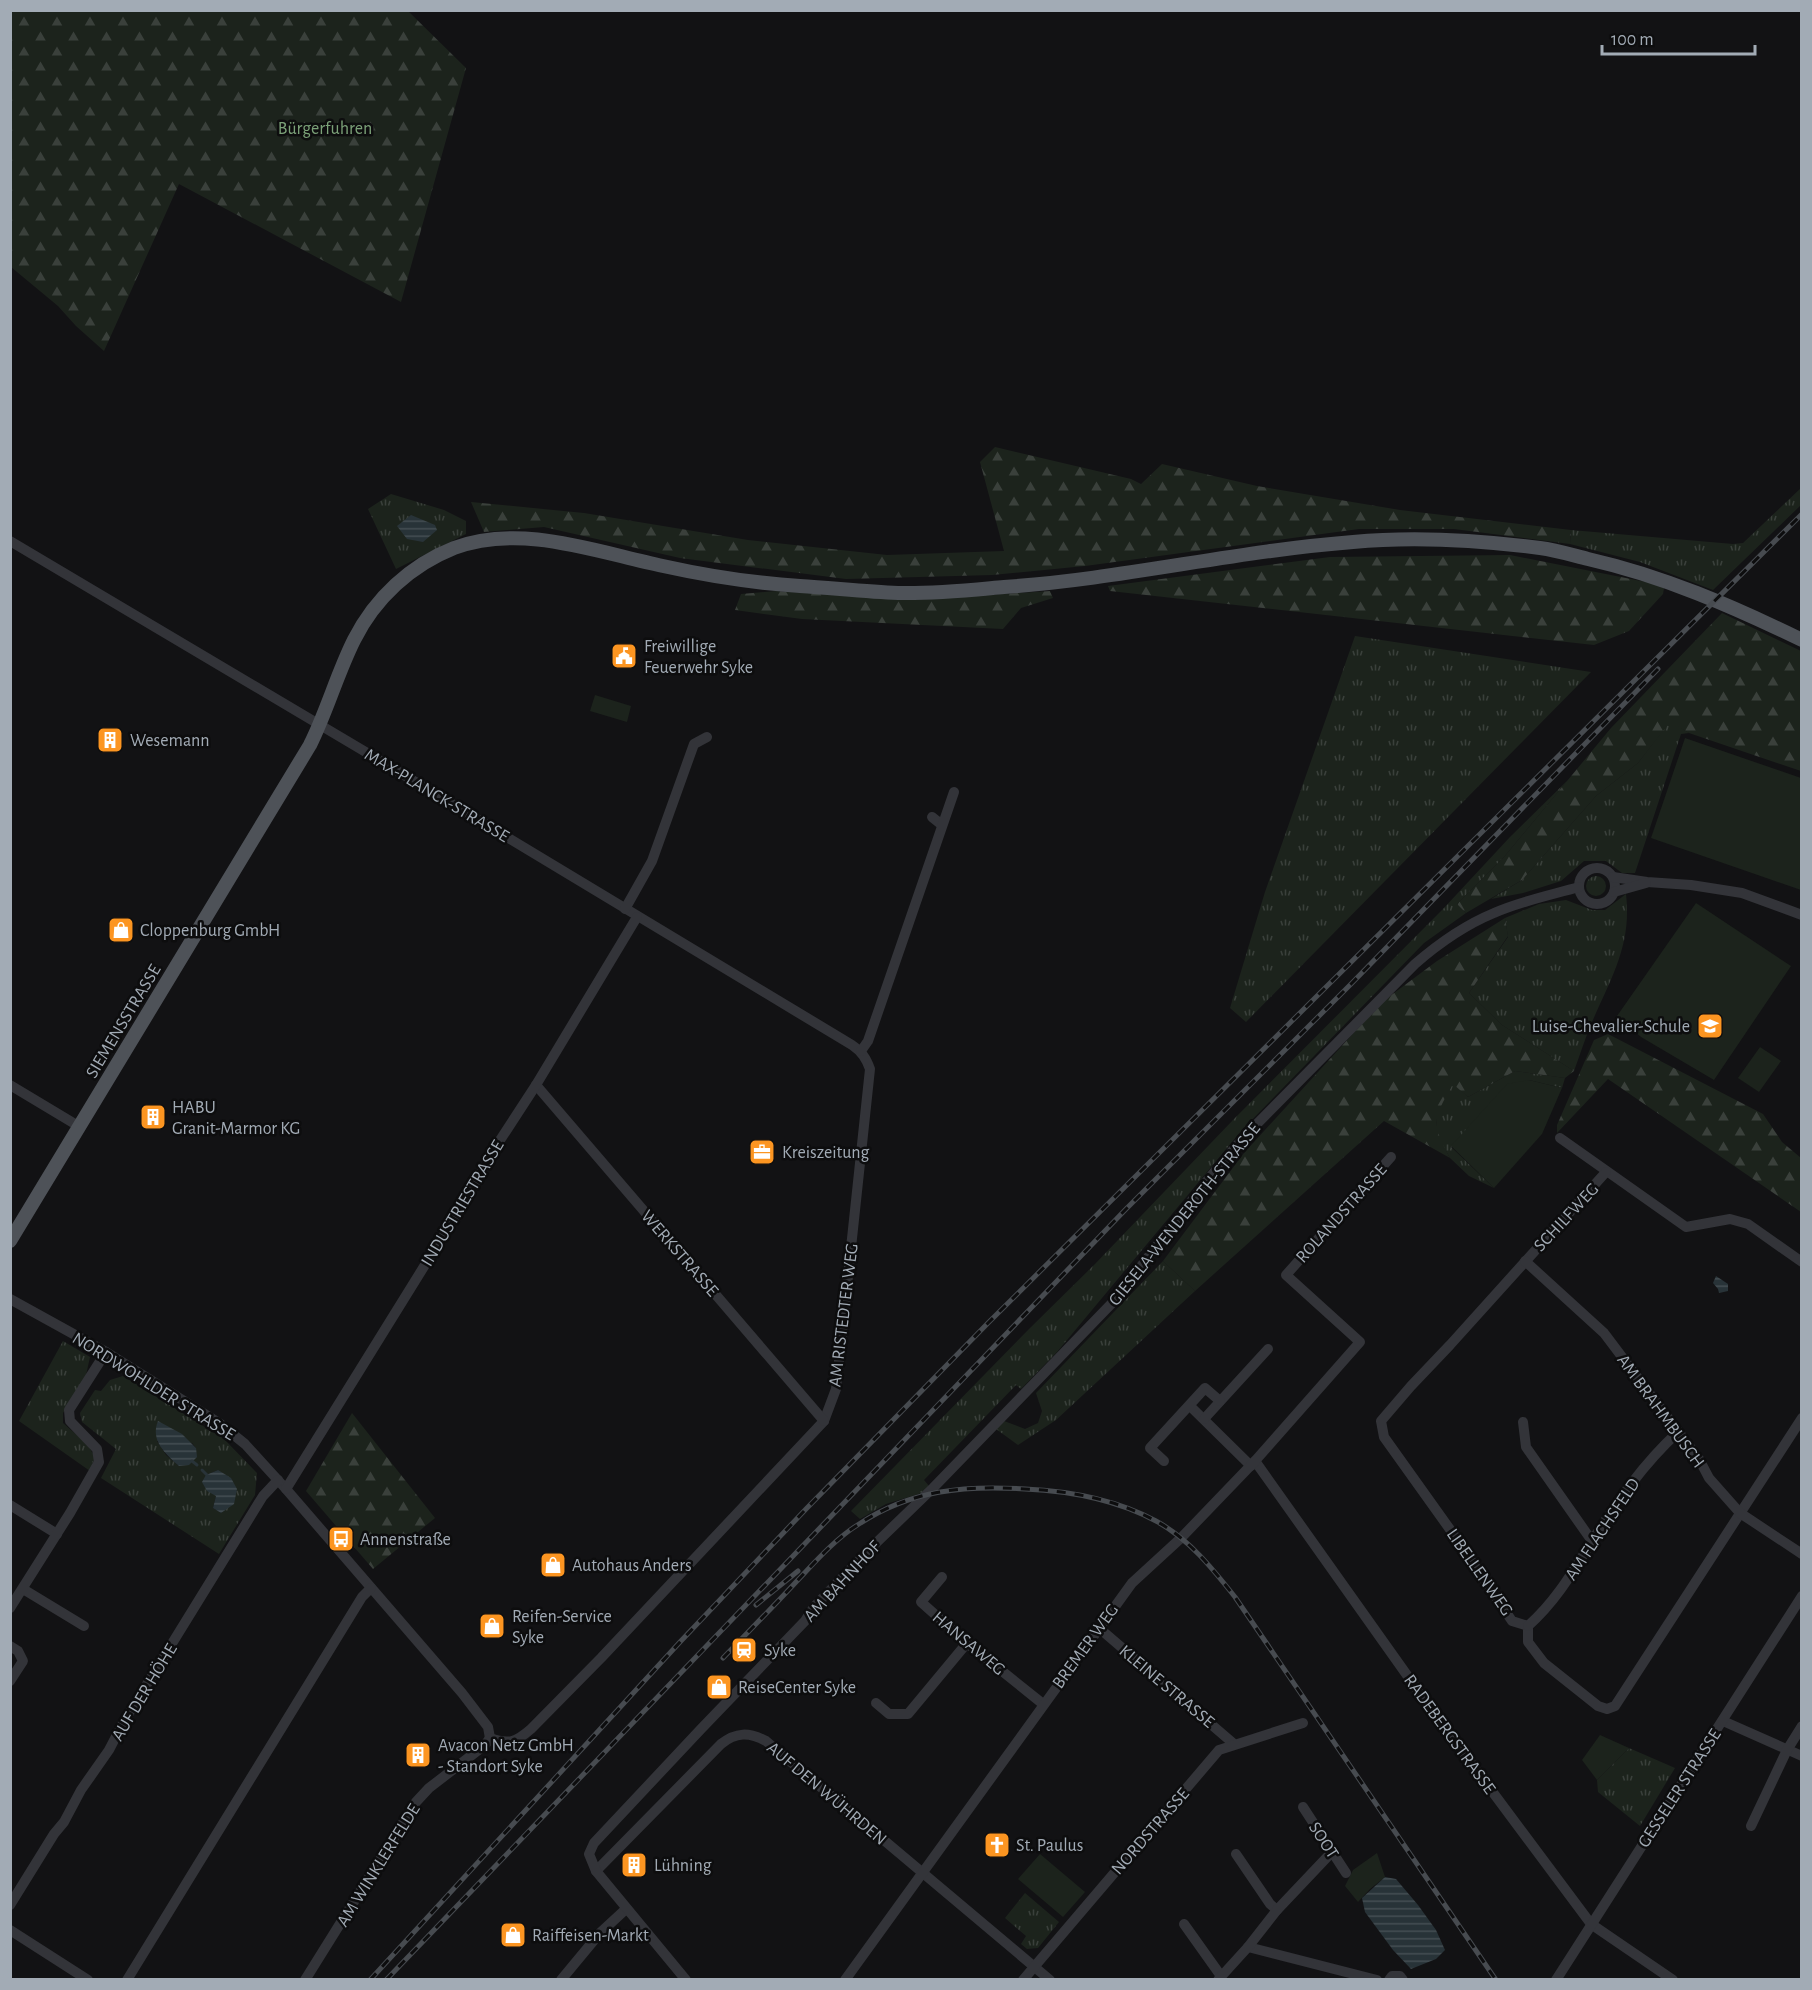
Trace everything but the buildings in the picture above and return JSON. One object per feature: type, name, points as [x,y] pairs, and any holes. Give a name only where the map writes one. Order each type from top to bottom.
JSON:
[{"type":"main road","name":"SIEMENSSTRASSE","points":[[10,1241],[310,746],[353,642],[365,620],[394,585],[432,559],[457,548],[498,539],[544,540],[696,573],[774,584],[902,593],[1040,584],[1354,542],[1445,539],[1543,549],[1631,569],[1731,606],[1802,640]]},
{"type":"street","name":"MAX-PLANCK-STRASSE","points":[[10,541],[861,1051]]},
{"type":"street","points":[[625,909],[652,861],[694,744],[707,737]]},
{"type":"street","points":[[861,1051],[868,1041],[954,792]]},
{"type":"street","points":[[932,818],[942,825]]},
{"type":"street","points":[[1597,868],[1606,870],[1613,877],[1614,892],[1608,900],[1600,904],[1592,903],[1583,897],[1579,887],[1581,878],[1587,871],[1597,868]]},
{"type":"street","points":[[1613,877],[1742,893],[1802,915]]},
{"type":"street","points":[[1614,892],[1647,882]]},
{"type":"street","name":"GIESELA-WENDEROTH-STRASSE","points":[[926,1494],[1115,1300],[1210,1177],[1245,1136],[1415,964],[1464,928],[1494,913],[1579,887]]},
{"type":"street","name":"INDUSTRIESTRASSE","points":[[282,1484],[464,1202],[637,917]]},
{"type":"street","name":"AM RISTEDTER WEG","points":[[490,1738],[510,1742],[520,1739],[531,1729],[758,1494],[824,1420],[836,1389],[859,1180],[870,1069],[861,1051]]},
{"type":"street","points":[[10,1085],[80,1127]]},
{"type":"street","name":"WERKSTRASSE","points":[[536,1085],[824,1420]]},
{"type":"street","name":"SCHILFWEG","points":[[1560,1138],[1686,1227],[1731,1219],[1739,1221],[1748,1224],[1802,1262]]},
{"type":"street","name":"ROLANDSTRASSE","points":[[1360,1342],[1286,1275],[1391,1157]]},
{"type":"street","name":"SCHILFWEG","points":[[1526,1261],[1606,1172]]},
{"type":"street","name":"AM BRAHMBUSCH","points":[[1526,1261],[1604,1333],[1699,1459],[1709,1478],[1740,1514],[1802,1554]]},
{"type":"street","name":"LIBELLENWEG","points":[[1526,1261],[1410,1386],[1381,1421],[1384,1437],[1454,1534],[1512,1621],[1528,1626],[1528,1642],[1544,1663],[1598,1706],[1607,1709],[1615,1706],[1740,1514]]},
{"type":"street","name":"NORDWOHLDER STRASSE","points":[[10,1299],[106,1352],[219,1423],[245,1444],[462,1693],[488,1727],[490,1738]]},
{"type":"street","name":"BREMER WEG","points":[[845,1980],[1132,1583],[1180,1538],[1253,1463],[1360,1342]]},
{"type":"street","points":[[1204,1419],[1268,1349]]},
{"type":"street","points":[[10,1608],[99,1462],[97,1449],[70,1421],[69,1410],[106,1352]]},
{"type":"street","points":[[1164,1461],[1150,1448],[1205,1388],[1220,1401]]},
{"type":"street","name":"RADEBERGSTRASSE","points":[[1190,1406],[1253,1463],[1436,1716],[1591,1924],[1673,1980]]},
{"type":"street","points":[[1740,1514],[1802,1418]]},
{"type":"street","points":[[1523,1422],[1526,1446],[1593,1541]]},
{"type":"street","name":"AM FLACHSFELD","points":[[1528,1626],[1558,1596],[1631,1482],[1678,1432]]},
{"type":"street","name":"AUF DER HÖHE","points":[[10,1905],[54,1834],[64,1822],[81,1790],[109,1750],[123,1723],[264,1496],[282,1484]]},
{"type":"street","name":"AM BAHNHOF","points":[[596,1871],[589,1854],[594,1844],[805,1621],[814,1607],[926,1494]]},
{"type":"street","points":[[10,1505],[57,1534]]},
{"type":"street","name":"HANSAWEG","points":[[942,1577],[921,1602],[967,1643],[1043,1704]]},
{"type":"street","points":[[127,1980],[355,1607],[371,1588]]},
{"type":"street","points":[[22,1589],[84,1626]]},
{"type":"street","name":"GESSELER STRASSE","points":[[1556,1980],[1802,1596]]},
{"type":"street","name":"KLEINE STRASSE","points":[[1099,1628],[1234,1744]]},
{"type":"street","points":[[876,1703],[890,1714],[908,1714],[967,1643]]},
{"type":"street","points":[[10,1646],[18,1651],[22,1661],[10,1681]]},
{"type":"street","points":[[1723,1721],[1732,1723],[1802,1756]]},
{"type":"street","name":"NORDSTRASSE","points":[[1023,1980],[1219,1750],[1303,1724]]},
{"type":"street","points":[[1751,1826],[1787,1750],[1802,1726]]},
{"type":"street","name":"AUF DEN WÜHRDEN","points":[[596,1871],[721,1744],[728,1738],[741,1734],[753,1735],[766,1741],[1050,1980]]},
{"type":"street","name":"AM WINKLERFELDE","points":[[305,1980],[416,1802],[429,1788],[485,1745],[490,1738]]},
{"type":"street","name":"SOOT","points":[[1303,1807],[1346,1873]]},
{"type":"street","points":[[1184,1924],[1220,1978],[1277,1910],[1331,1853]]},
{"type":"street","points":[[1236,1854],[1270,1904],[1277,1910]]},
{"type":"street","points":[[596,1871],[686,1980]]},
{"type":"street","points":[[561,1980],[600,1933],[626,1910]]},
{"type":"street","points":[[10,1930],[88,1980]]},
{"type":"street","points":[[1248,1947],[1377,1980]]},
{"type":"street","points":[[1389,1980],[1392,1976],[1400,1976],[1403,1980]]},
{"type":"green space","name":"Bürgerfuhren","points":[[11,10],[408,11],[466,68],[401,302],[179,184],[104,351],[58,306],[11,267]]},
{"type":"green space","points":[[995,447],[1131,479],[1141,484],[1162,464],[1257,486],[1400,510],[1571,530],[1570,544],[1454,529],[1359,529],[1085,566],[992,575],[846,579],[680,558],[544,527],[484,532],[471,502],[584,513],[748,540],[887,555],[1004,551],[980,462]]},
{"type":"green space","points":[[1801,488],[1801,505],[1713,590],[1640,562],[1570,544],[1571,530],[1743,543]]},
{"type":"green space","points":[[391,494],[444,510],[466,521],[466,534],[396,569],[368,509]]},
{"type":"green space","points":[[1510,555],[1651,583],[1664,588],[1663,594],[1629,631],[1594,645],[1110,591],[1108,586],[1330,557]]},
{"type":"green space","points":[[776,591],[909,600],[1050,591],[1053,598],[1021,608],[1003,629],[802,619],[735,610],[741,594]]},
{"type":"green space","points":[[1722,613],[1801,651],[1801,771],[1689,733],[1670,722],[1638,763],[1596,796],[1522,880],[1466,913],[1457,904],[1504,857],[1611,728]]},
{"type":"green space","points":[[1355,636],[1591,672],[1246,1022],[1230,1008],[1265,892]]},
{"type":"green space","points":[[595,695],[631,706],[627,722],[590,711]]},
{"type":"green space","points":[[1670,721],[1689,733],[1681,734],[1635,873],[1622,873],[1606,861],[1584,861],[1561,881],[1523,893],[1491,899],[1522,880],[1596,796],[1638,763]]},
{"type":"green space","points":[[1685,738],[1801,778],[1801,890],[1651,838]]},
{"type":"green space","points":[[1568,780],[1504,857],[1457,904],[1466,913],[1424,943],[1242,1130],[1057,1352],[1021,1389],[1016,1385],[924,1480],[929,1486],[928,1491],[886,1504],[860,1519],[851,1511],[1443,909],[1510,837]]},
{"type":"green space","points":[[1596,876],[1603,879],[1606,886],[1603,893],[1596,896],[1589,893],[1586,886],[1589,879]]},
{"type":"green space","points":[[1626,894],[1626,929],[1623,945],[1613,976],[1589,1028],[1574,1071],[1502,1025],[1469,993],[1508,937],[1505,918],[1539,904],[1566,900],[1592,910],[1605,910]]},
{"type":"green space","points":[[1696,903],[1791,966],[1714,1080],[1641,1037],[1617,1016]]},
{"type":"green space","points":[[1505,918],[1508,936],[1469,993],[1502,1025],[1574,1071],[1565,1078],[1515,1071],[1468,1097],[1453,1084],[1438,1113],[1437,1120],[1439,1136],[1450,1158],[1384,1121],[1195,1291],[1163,1261],[1244,1153],[1382,1002],[1437,961]]},
{"type":"green space","points":[[1608,1034],[1763,1114],[1782,1142],[1801,1158],[1801,1212],[1608,1079],[1557,1133],[1557,1125],[1594,1040]]},
{"type":"green space","points":[[1760,1047],[1781,1061],[1759,1092],[1738,1078]]},
{"type":"green space","points":[[1515,1071],[1565,1078],[1562,1088],[1529,1080],[1451,1147],[1494,1188],[1469,1176],[1450,1158],[1437,1135],[1437,1111],[1453,1083],[1468,1097]]},
{"type":"green space","points":[[1529,1080],[1562,1088],[1542,1134],[1494,1188],[1451,1146],[1507,1084]]},
{"type":"green space","points":[[1163,1261],[1195,1291],[1056,1420],[1018,1445],[996,1429],[1004,1421],[1025,1429],[1038,1423],[1042,1411],[1036,1393]]},
{"type":"green space","points":[[63,1341],[90,1357],[86,1375],[63,1413],[63,1423],[87,1444],[95,1457],[90,1471],[19,1421]]},
{"type":"green space","points":[[123,1376],[224,1439],[257,1473],[255,1495],[219,1554],[101,1478],[116,1449],[82,1422],[80,1413],[95,1390],[101,1391],[110,1380]],"holes":[[[157,1441],[192,1443],[196,1448],[196,1457],[179,1466],[166,1455]],[[218,1470],[221,1513],[213,1508],[216,1496],[206,1475]]]},
{"type":"green space","points":[[352,1413],[435,1518],[373,1569],[306,1491]]},
{"type":"green space","points":[[1600,1735],[1629,1748],[1597,1780],[1582,1760]]},
{"type":"green space","points":[[1629,1748],[1675,1768],[1640,1826],[1598,1792],[1597,1780]]},
{"type":"green space","points":[[1377,1853],[1385,1877],[1358,1902],[1345,1886],[1353,1870]]},
{"type":"green space","points":[[1040,1854],[1085,1892],[1063,1917],[1018,1879]]},
{"type":"green space","points":[[1025,1893],[1059,1922],[1038,1948],[1027,1949],[1021,1944],[1026,1936],[1005,1918]]},
{"type":"shaded area","points":[[411,515],[435,525],[437,530],[423,542],[407,539],[397,526]]},
{"type":"shaded area","points":[[1716,1276],[1728,1284],[1728,1291],[1719,1293],[1713,1283]]},
{"type":"shaded area","points":[[158,1421],[182,1434],[196,1448],[197,1457],[189,1465],[179,1466],[160,1446],[156,1434]]},
{"type":"shaded area","points":[[218,1470],[231,1478],[237,1489],[234,1504],[221,1513],[213,1508],[216,1496],[207,1491],[202,1482],[206,1475]]},
{"type":"shaded area","points":[[1385,1877],[1396,1879],[1436,1930],[1445,1950],[1436,1959],[1411,1969],[1393,1950],[1365,1912],[1362,1898]]},
{"type":"waterway","points":[[192,1461],[197,1465]]},
{"type":"waterway","points":[[202,1470],[207,1475]]},
{"type":"railway","points":[[370,1980],[680,1642],[806,1509],[989,1322],[1802,514]]},
{"type":"railway","points":[[386,1980],[1127,1208],[1351,984],[1658,669]]},
{"type":"railway","points":[[723,1658],[818,1559],[850,1530],[879,1513],[918,1497],[959,1489],[1042,1490],[1076,1494],[1140,1513],[1179,1536],[1209,1565],[1235,1597],[1496,1980]]},
{"type":"railway","points":[[756,1605],[798,1571]]},
{"type":"place","name":"Freiwillige Feuerwehr Syke","points":[[624,656]]},
{"type":"place","name":"Wesemann","points":[[110,740]]},
{"type":"place","name":"Cloppenburg GmbH","points":[[121,930]]},
{"type":"place","name":"Luise-Chevalier-Schule","points":[[1710,1026]]},
{"type":"place","name":"HABU Granit-Marmor KG","points":[[153,1117]]},
{"type":"place","name":"Kreiszeitung","points":[[762,1152]]},
{"type":"place","name":"Annenstraße","points":[[341,1539]]},
{"type":"place","name":"Autohaus Anders","points":[[553,1565]]},
{"type":"place","name":"Reifen-Service Syke","points":[[492,1626]]},
{"type":"place","name":"Syke","points":[[744,1650]]},
{"type":"place","name":"ReiseCenter Syke","points":[[719,1687]]},
{"type":"place","name":"Avacon Netz GmbH - Standort Syke","points":[[418,1755]]},
{"type":"place","name":"St. Paulus","points":[[997,1845]]},
{"type":"place","name":"Lühning","points":[[634,1865]]},
{"type":"place","name":"Raiffeisen-Markt","points":[[513,1935]]}]
